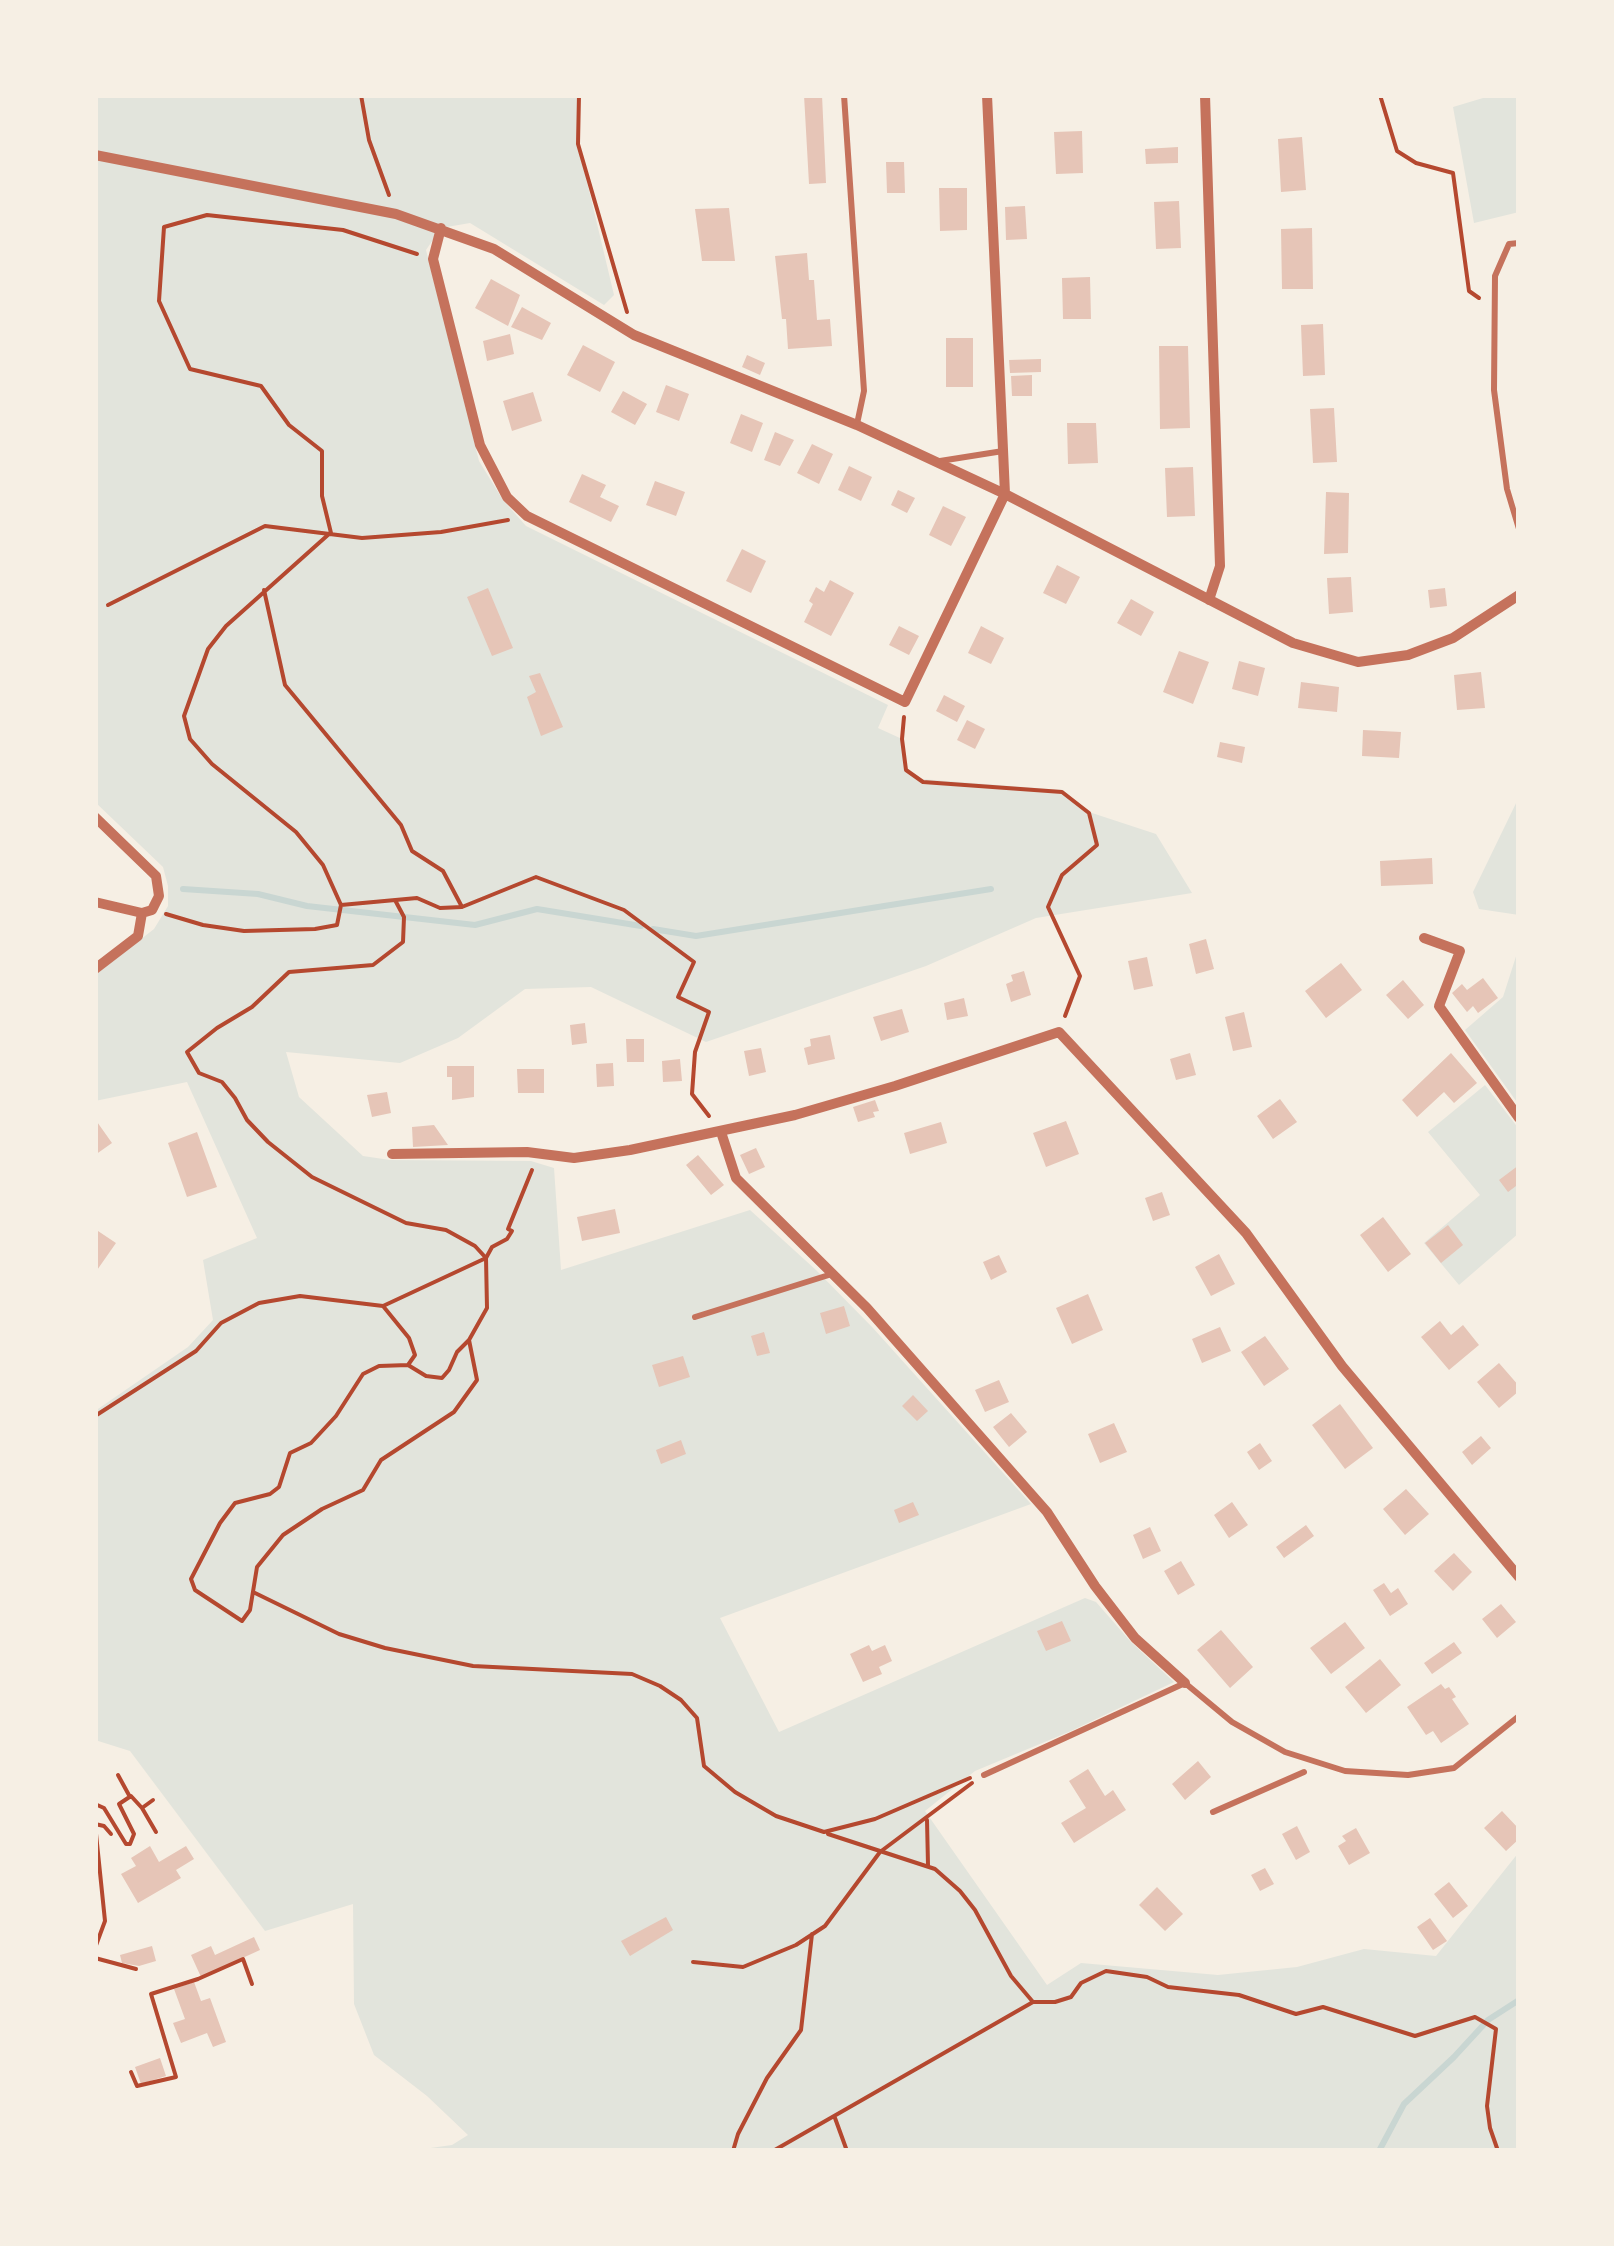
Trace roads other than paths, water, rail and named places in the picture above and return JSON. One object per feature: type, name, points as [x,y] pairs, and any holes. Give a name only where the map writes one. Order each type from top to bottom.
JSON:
[{"type":"street","points":[[440,228],[433,259],[480,445],[508,498],[528,516],[905,702],[1005,494],[988,95]]},
{"type":"street","points":[[1205,95],[1220,566],[1209,600]]},
{"type":"street","points":[[95,155],[396,214],[494,249],[634,336],[857,425],[1005,494],[1293,643],[1358,662],[1408,655],[1453,638],[1519,596]]},
{"type":"street","points":[[95,817],[156,876],[160,896],[147,912],[138,936],[95,969]]},
{"type":"street","points":[[95,902],[147,912]]},
{"type":"street","points":[[1424,938],[1460,951],[1439,1006],[1519,1118]]},
{"type":"street","points":[[392,1154],[527,1152],[574,1158],[721,1132],[895,1086],[1059,1032],[1246,1234],[1342,1366],[1519,1578]]},
{"type":"street","points":[[721,1132],[736,1178],[833,1273],[1047,1512],[1095,1586],[1135,1638],[1185,1683]]},
{"type":"lane","points":[[844,95],[864,391],[857,425]]},
{"type":"lane","points":[[1519,242],[1510,244],[1495,276],[1494,390],[1507,489],[1519,529]]},
{"type":"lane","points":[[934,462],[1003,451]]},
{"type":"lane","points":[[695,1318],[833,1273]]},
{"type":"lane","points":[[984,1775],[1185,1683],[1232,1722],[1284,1752],[1345,1772],[1408,1775],[1454,1768],[1519,1716]]},
{"type":"lane","points":[[1213,1812],[1304,1772]]},
{"type":"waterway","points":[[183,889],[258,894],[307,906],[475,925],[537,909],[641,926]]},
{"type":"waterway","points":[[653,929],[696,936],[991,889]]},
{"type":"waterway","points":[[1379,2151],[1404,2104],[1488,2020],[1519,2000]]}]
